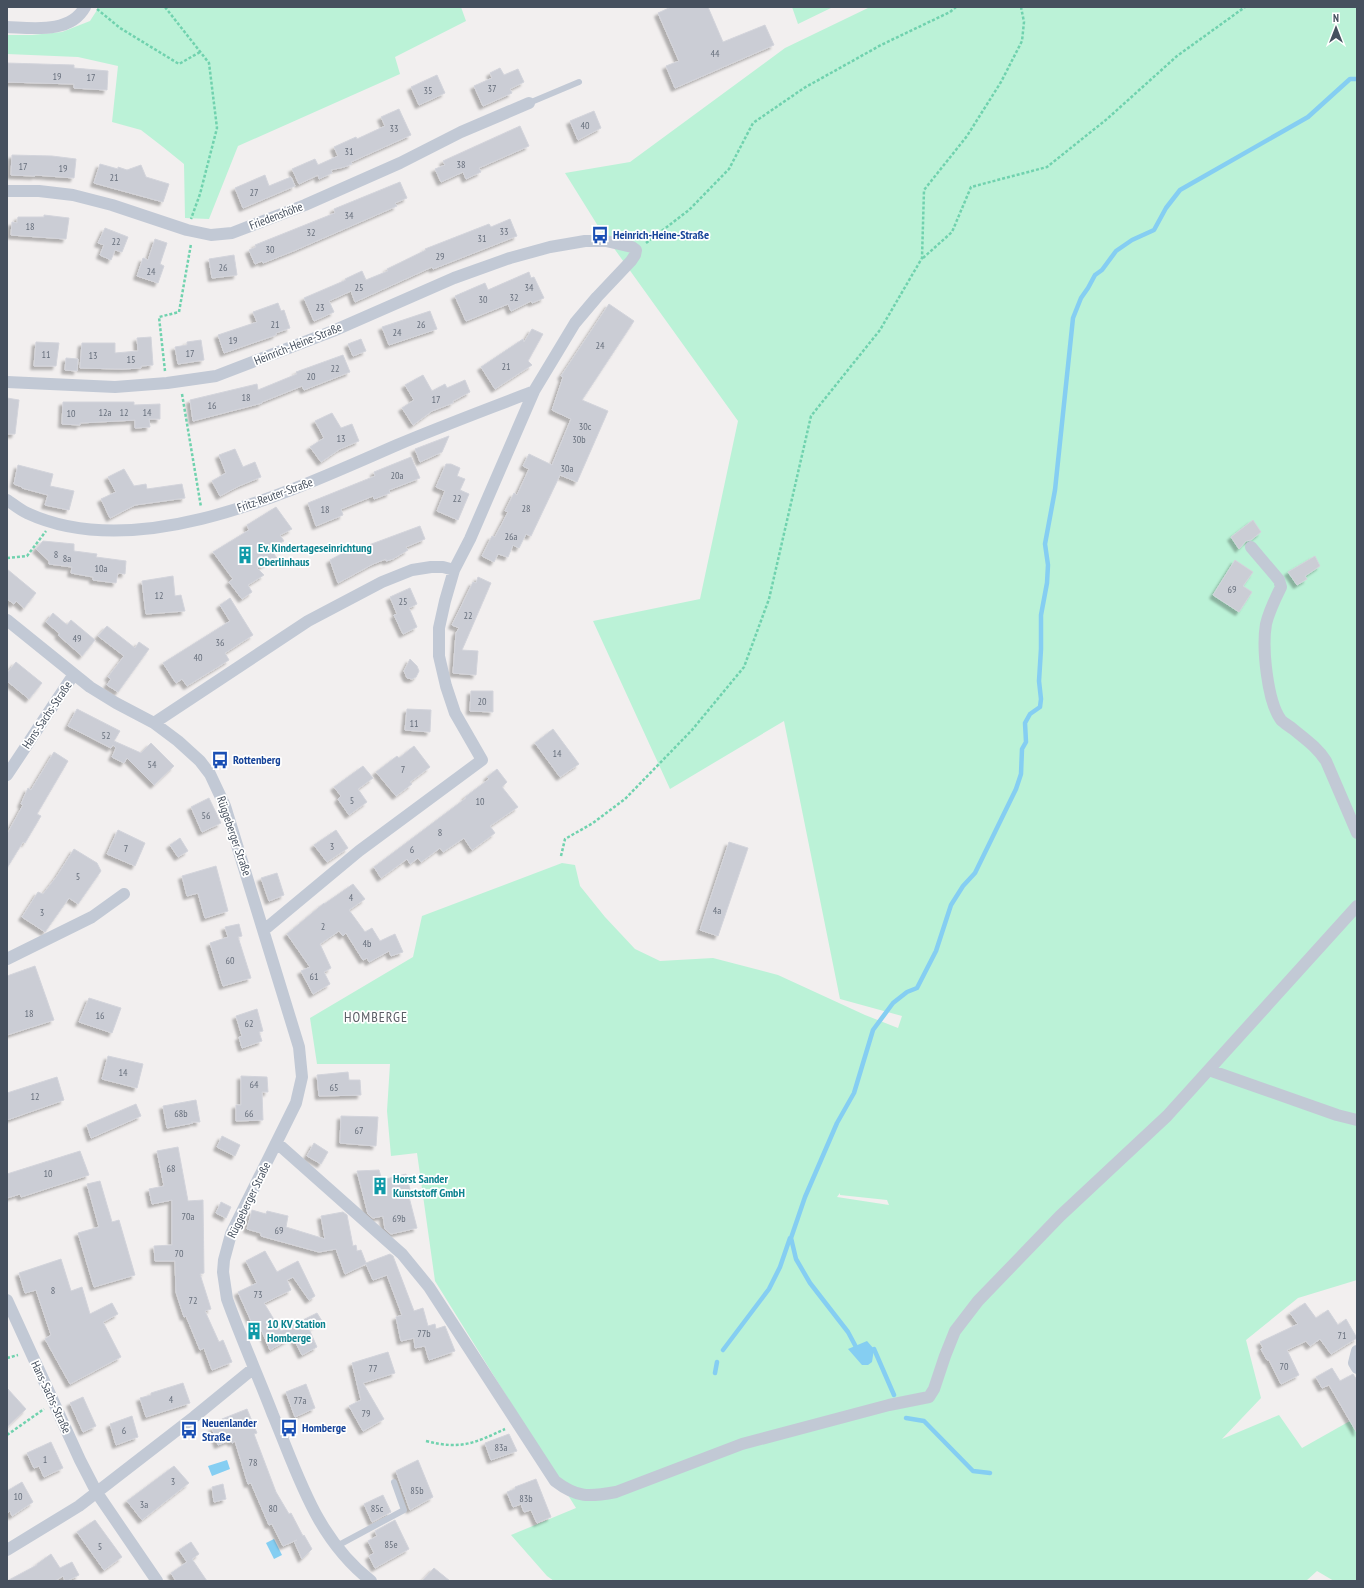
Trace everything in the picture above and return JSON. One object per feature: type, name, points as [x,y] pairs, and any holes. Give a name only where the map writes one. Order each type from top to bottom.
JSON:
[{"type":"street","points":[[7,27],[51,28],[68,23],[83,12],[85,7]]},
{"type":"street","name":"Friedenshöhe","points":[[7,191],[39,191],[73,195],[112,205],[190,231],[211,234],[232,233],[305,205],[400,163],[461,132],[529,103]]},
{"type":"street","name":"Heinrich-Heine-Straße","points":[[7,382],[115,387],[167,383],[216,376],[333,331],[454,278],[510,258],[550,247],[585,241],[606,241],[632,247],[636,250]]},
{"type":"street","points":[[264,930],[359,851],[482,760],[455,713],[446,686],[439,656],[440,628],[445,601],[454,570],[470,539],[534,391],[575,323],[631,261],[636,250]]},
{"type":"street","name":"Fritz-Reuter-Straße","points":[[7,500],[26,513],[52,523],[76,528],[108,530],[145,529],[203,518],[242,508],[291,490],[402,443],[534,391]]},
{"type":"street","points":[[1252,547],[1279,580],[1281,587],[1266,625],[1265,655],[1274,709],[1282,721],[1320,751],[1329,768],[1357,833]]},
{"type":"street","points":[[154,722],[308,621],[382,582],[412,570],[430,567],[443,567],[454,570]]},
{"type":"street","name":"Rüggeberger Straße","points":[[7,620],[74,674],[107,698],[154,722],[200,761],[210,774],[225,806],[299,1047],[302,1077],[296,1103],[235,1224],[224,1260],[223,1272],[227,1299],[314,1514],[327,1535],[351,1562],[371,1581]]},
{"type":"street","name":"Hans-Sachs-Straße","points":[[7,775],[74,674]]},
{"type":"street","points":[[7,959],[92,918],[124,894]]},
{"type":"street","points":[[277,1142],[406,1259],[430,1287],[555,1481],[566,1490],[574,1494],[595,1496],[616,1492],[742,1444],[889,1405],[929,1397],[934,1389],[955,1331],[978,1301],[1060,1216],[1167,1116],[1357,906]]},
{"type":"street","points":[[1209,1070],[1337,1115],[1357,1120]]},
{"type":"street","name":"Hans-Sachs-Straße","points":[[7,1300],[97,1493],[157,1581]]},
{"type":"street","points":[[1357,1351],[1354,1363],[1357,1368]]},
{"type":"street","points":[[7,1550],[79,1506],[97,1493],[254,1368]]},
{"type":"lane","points":[[529,103],[579,82]]},
{"type":"lane","points":[[337,1546],[404,1510],[394,1482]]},
{"type":"path","points":[[95,7],[120,28],[178,64],[200,52]]},
{"type":"path","points":[[165,7],[209,63],[217,128],[190,231],[178,312],[159,317],[167,383]]},
{"type":"path","points":[[636,250],[689,210],[729,169],[753,123],[810,85],[880,45],[950,12],[956,7]]},
{"type":"path","points":[[922,258],[924,190],[967,136],[1001,82],[1022,40],[1024,22],[1021,7]]},
{"type":"path","points":[[561,856],[565,839],[592,823],[625,799],[692,730],[744,667],[769,599],[811,416],[880,330],[922,258],[952,232],[971,187],[1047,167],[1107,119],[1177,56],[1244,7]]},
{"type":"path","points":[[179,381],[203,518]]},
{"type":"path","points":[[7,558],[27,556],[52,523]]},
{"type":"path","points":[[7,1435],[54,1403]]},
{"type":"path","points":[[426,1441],[466,1445],[519,1427]]},
{"type":"green space","points":[[99,7],[461,7],[466,21],[395,57],[400,74],[238,146],[209,219],[185,218],[184,164],[141,130],[112,122],[118,66],[78,57],[7,54],[7,35],[32,35],[62,32],[90,21]]},
{"type":"green space","points":[[792,7],[833,7],[798,24]]},
{"type":"green space","points":[[870,7],[1357,7],[1357,1280],[1298,1298],[1246,1340],[1261,1398],[1222,1439],[1279,1415],[1302,1448],[1357,1417],[1357,1581],[1334,1581],[1317,1571],[1306,1581],[554,1581],[547,1576],[511,1535],[576,1508],[435,1281],[417,1153],[391,1156],[387,1111],[390,1064],[317,1064],[310,1018],[413,957],[422,916],[562,863],[575,865],[580,886],[605,917],[635,949],[660,961],[713,958],[778,975],[865,1015],[898,1028],[902,1016],[840,999],[784,721],[670,789],[593,621],[700,599],[738,421],[598,226],[565,173],[630,162],[785,48]],"holes":[[[840,1193],[840,1195],[887,1200],[889,1205],[837,1197]]]},
{"type":"water","points":[[867,1341],[874,1349],[872,1362],[868,1365],[862,1365],[848,1349]]},
{"type":"water","points":[[227,1460],[230,1469],[212,1476],[208,1466]]},
{"type":"water","points":[[274,1539],[282,1555],[274,1559],[266,1543]]},
{"type":"building","points":[[671,7],[708,7],[723,42],[765,25],[774,45],[675,88],[666,66],[679,61],[658,13]]},
{"type":"building","points":[[7,63],[74,65],[74,68],[108,71],[107,90],[74,88],[74,84],[7,82]]},
{"type":"building","points":[[500,68],[504,75],[518,69],[524,82],[510,89],[512,93],[483,106],[474,86],[492,78],[490,73]]},
{"type":"building","points":[[437,75],[445,93],[419,105],[411,87]]},
{"type":"building","points":[[399,109],[411,135],[351,162],[352,164],[331,170],[332,173],[319,179],[318,175],[299,184],[292,169],[315,159],[318,165],[338,156],[334,147],[356,137],[357,139],[385,126],[381,117]]},
{"type":"building","points":[[594,111],[601,128],[578,140],[570,121]]},
{"type":"building","points":[[520,126],[529,146],[479,168],[481,172],[466,179],[463,172],[441,182],[435,169],[445,165],[443,161]]},
{"type":"building","points":[[12,155],[52,156],[76,159],[74,178],[11,175]]},
{"type":"building","points":[[100,164],[127,170],[141,165],[146,177],[169,184],[163,202],[94,183]]},
{"type":"building","points":[[265,175],[269,186],[291,177],[295,186],[243,208],[235,188]]},
{"type":"building","points":[[400,182],[407,198],[395,203],[397,206],[296,250],[263,263],[262,261],[255,264],[249,250],[256,247],[255,245],[335,213],[334,209]]},
{"type":"building","points":[[44,215],[69,218],[66,239],[11,235],[12,222],[17,223],[18,217],[44,217]]},
{"type":"building","points":[[510,219],[517,236],[433,269],[432,267],[355,302],[351,291],[329,301],[334,312],[314,321],[304,298],[346,280],[345,279],[362,271],[366,280],[388,271],[387,269],[426,250],[425,249],[489,224],[491,227]]},
{"type":"building","points":[[105,228],[128,237],[122,252],[115,250],[111,260],[100,255],[104,245],[98,243]]},
{"type":"building","points":[[155,239],[167,243],[160,264],[164,266],[158,283],[137,276],[143,258],[148,260]]},
{"type":"building","points":[[234,255],[237,275],[212,278],[209,259]]},
{"type":"building","points":[[529,272],[531,278],[534,277],[544,298],[532,303],[531,301],[511,311],[508,304],[466,321],[455,296],[485,283],[488,290]]},
{"type":"building","points":[[278,303],[281,311],[284,310],[290,328],[276,333],[276,335],[224,353],[218,335],[257,322],[253,312]]},
{"type":"building","points":[[609,304],[634,321],[582,400],[608,411],[577,482],[560,475],[531,536],[526,534],[519,548],[513,545],[508,557],[498,554],[494,562],[482,556],[492,536],[495,537],[508,512],[505,511],[514,493],[517,495],[529,469],[523,466],[529,454],[552,465],[571,419],[552,410],[563,377],[561,376]]},
{"type":"building","points":[[430,311],[437,329],[389,345],[382,327]]},
{"type":"building","points":[[532,329],[543,334],[528,361],[532,365],[495,389],[481,367],[523,339],[524,342]]},
{"type":"building","points":[[151,337],[153,365],[141,366],[141,368],[122,369],[80,368],[82,343],[115,343],[115,353],[138,351],[137,338]]},
{"type":"building","points":[[361,339],[366,351],[353,356],[348,344]]},
{"type":"building","points":[[201,340],[204,360],[178,364],[175,347],[187,345],[187,342]]},
{"type":"building","points":[[36,342],[59,343],[56,366],[34,366]]},
{"type":"building","points":[[343,355],[350,372],[304,390],[302,386],[262,403],[193,421],[190,400],[257,384],[258,390],[297,374],[296,372]]},
{"type":"building","points":[[66,358],[78,359],[77,371],[65,370]]},
{"type":"building","points":[[423,375],[432,391],[445,384],[447,388],[465,380],[470,392],[453,401],[453,403],[432,411],[413,425],[402,408],[414,400],[405,385]]},
{"type":"building","points":[[7,398],[19,400],[15,434],[7,434]]},
{"type":"building","points":[[63,402],[134,402],[134,405],[160,404],[160,419],[149,419],[150,427],[135,428],[135,420],[80,423],[80,425],[62,424]]},
{"type":"building","points":[[332,413],[341,428],[352,424],[359,441],[340,449],[321,462],[310,447],[324,438],[315,421]]},
{"type":"building","points":[[449,436],[442,452],[420,462],[415,449]]},
{"type":"building","points":[[235,449],[243,467],[255,462],[261,477],[220,496],[212,481],[226,473],[219,455]]},
{"type":"building","points":[[411,457],[420,478],[389,490],[390,493],[374,499],[373,496],[341,509],[343,515],[316,526],[308,503],[375,476],[374,472]]},
{"type":"building","points":[[446,464],[451,464],[460,468],[457,476],[465,479],[460,490],[469,494],[458,520],[437,511],[445,491],[436,487]]},
{"type":"building","points":[[18,465],[53,474],[50,486],[74,491],[69,510],[45,505],[48,495],[22,488],[14,484]]},
{"type":"building","points":[[124,469],[134,486],[146,484],[147,489],[182,484],[185,498],[135,505],[110,518],[101,499],[116,492],[108,477]]},
{"type":"building","name":"Ev. Kindertageseinrichtung Oberlinhaus","points":[[276,507],[292,529],[280,535],[284,541],[272,547],[273,549],[271,550],[277,558],[257,568],[264,575],[248,585],[252,592],[242,599],[229,582],[233,579],[213,552],[249,530],[247,525]]},
{"type":"building","points":[[1253,520],[1261,532],[1251,540],[1246,541],[1239,549],[1231,537]]},
{"type":"building","points":[[420,526],[425,539],[406,547],[408,550],[393,559],[386,561],[386,559],[373,564],[338,583],[330,560],[349,550],[350,552]]},
{"type":"building","points":[[43,541],[74,544],[74,551],[97,554],[96,557],[126,561],[125,574],[118,573],[116,583],[93,580],[93,577],[71,573],[72,567],[49,564],[49,561],[36,549]]},
{"type":"building","points":[[1315,556],[1320,566],[1305,576],[1307,579],[1297,585],[1288,572]]},
{"type":"building","points":[[1235,560],[1253,572],[1243,586],[1252,592],[1239,612],[1213,595]]},
{"type":"building","points":[[7,569],[36,593],[24,608],[16,601],[14,604],[7,599]]},
{"type":"building","points":[[173,576],[175,596],[181,595],[185,611],[146,614],[142,581]]},
{"type":"building","points":[[478,577],[491,583],[462,650],[478,651],[476,675],[453,673],[456,633],[459,628],[452,625],[473,582],[476,583]]},
{"type":"building","points":[[410,588],[417,604],[409,608],[417,627],[403,634],[394,615],[397,614],[390,597]]},
{"type":"building","points":[[230,598],[253,635],[225,653],[229,660],[221,665],[187,686],[182,679],[176,683],[163,663],[230,621],[220,605]]},
{"type":"building","points":[[53,613],[67,625],[71,620],[95,640],[82,656],[58,635],[60,634],[46,622]]},
{"type":"building","points":[[107,626],[135,648],[139,642],[149,649],[118,692],[107,685],[111,679],[108,677],[124,656],[98,636]]},
{"type":"building","points":[[410,659],[417,666],[419,671],[416,677],[412,679],[407,678],[404,671]]},
{"type":"building","points":[[16,662],[42,683],[29,699],[7,681],[7,673]]},
{"type":"building","points":[[471,691],[493,691],[493,712],[470,711]]},
{"type":"building","points":[[77,709],[120,731],[114,741],[141,753],[151,743],[174,766],[154,785],[127,758],[124,763],[112,757],[116,748],[113,745],[111,748],[68,726]]},
{"type":"building","points":[[407,709],[431,710],[430,732],[405,730]]},
{"type":"building","points":[[553,729],[579,764],[560,777],[535,743]]},
{"type":"building","points":[[414,746],[430,767],[410,782],[412,784],[396,796],[376,772],[397,756],[399,758]]},
{"type":"building","points":[[54,752],[68,761],[37,814],[41,816],[25,843],[23,842],[7,868],[7,834],[23,805],[21,804],[28,788],[31,790]]},
{"type":"building","points":[[363,766],[373,778],[358,789],[367,802],[349,815],[338,799],[341,796],[334,787]]},
{"type":"building","points":[[497,769],[507,782],[502,787],[518,807],[490,826],[495,833],[472,850],[464,838],[443,852],[440,848],[421,862],[418,858],[410,864],[407,859],[381,878],[374,867],[466,798],[465,797],[489,779],[487,777]]},
{"type":"building","points":[[209,798],[221,823],[202,832],[191,807]]},
{"type":"building","points":[[118,830],[145,843],[135,866],[107,854]]},
{"type":"building","points":[[336,830],[348,848],[327,862],[314,845]]},
{"type":"building","points":[[180,838],[188,851],[178,857],[170,845]]},
{"type":"building","points":[[729,842],[748,848],[718,936],[700,930]]},
{"type":"building","points":[[74,849],[97,863],[101,871],[78,904],[69,898],[45,932],[22,917],[38,892],[43,894],[57,876]]},
{"type":"building","points":[[216,866],[228,911],[205,918],[198,893],[187,896],[182,876]]},
{"type":"building","points":[[277,873],[284,895],[269,901],[261,878]]},
{"type":"building","points":[[353,884],[365,899],[349,910],[365,932],[372,928],[380,941],[395,934],[403,952],[391,956],[389,951],[369,962],[367,958],[363,960],[346,933],[343,936],[339,931],[320,944],[331,968],[324,972],[330,984],[313,994],[301,971],[310,967],[287,934],[324,903]]},
{"type":"building","points":[[239,924],[242,936],[238,937],[251,978],[223,986],[210,943],[228,937],[225,927]]},
{"type":"building","points":[[35,966],[54,1020],[7,1035],[7,976]]},
{"type":"building","points":[[89,998],[121,1008],[112,1033],[79,1022]]},
{"type":"building","points":[[257,1009],[263,1031],[259,1032],[262,1041],[242,1048],[239,1037],[242,1036],[236,1016]]},
{"type":"building","points":[[108,1056],[143,1064],[137,1088],[102,1079]]},
{"type":"building","points":[[348,1072],[349,1080],[360,1080],[361,1095],[319,1096],[317,1075]]},
{"type":"building","points":[[241,1076],[267,1077],[268,1092],[262,1092],[263,1120],[236,1121],[236,1105],[241,1105]]},
{"type":"building","points":[[57,1077],[64,1100],[7,1120],[7,1093]]},
{"type":"building","points":[[196,1100],[200,1122],[191,1122],[193,1123],[167,1128],[163,1106]]},
{"type":"building","points":[[136,1104],[141,1116],[91,1138],[87,1125]]},
{"type":"building","points":[[341,1116],[378,1117],[376,1146],[340,1143]]},
{"type":"building","points":[[222,1136],[240,1145],[235,1156],[217,1147]]},
{"type":"building","points":[[314,1143],[328,1152],[321,1164],[307,1156]]},
{"type":"building","points":[[178,1147],[188,1201],[203,1200],[204,1273],[200,1274],[211,1309],[205,1311],[219,1342],[223,1340],[232,1362],[212,1370],[204,1348],[200,1350],[186,1316],[184,1317],[176,1292],[175,1261],[155,1261],[154,1246],[172,1245],[172,1200],[152,1204],[149,1189],[164,1186],[157,1151]]},
{"type":"building","points":[[80,1151],[89,1175],[21,1197],[20,1194],[7,1198],[7,1174]]},
{"type":"building","points":[[379,1170],[382,1180],[406,1174],[411,1193],[408,1193],[417,1228],[391,1234],[385,1229],[383,1216],[373,1218],[368,1214],[357,1171]]},
{"type":"building","points":[[100,1181],[112,1222],[119,1220],[135,1275],[94,1287],[78,1233],[99,1227],[87,1184]]},
{"type":"building","points":[[221,1202],[231,1207],[226,1218],[216,1213]]},
{"type":"building","points":[[252,1210],[266,1214],[267,1211],[288,1216],[286,1227],[325,1239],[321,1216],[343,1212],[347,1215],[353,1246],[356,1245],[357,1251],[361,1250],[366,1263],[390,1254],[393,1256],[414,1311],[423,1308],[428,1326],[435,1324],[436,1329],[445,1326],[455,1351],[429,1360],[425,1346],[415,1348],[414,1338],[401,1341],[396,1317],[402,1315],[387,1275],[373,1280],[366,1264],[345,1274],[336,1249],[319,1252],[261,1236],[261,1233],[247,1229]]},
{"type":"building","points":[[265,1251],[277,1272],[298,1261],[315,1296],[309,1300],[293,1277],[287,1280],[291,1290],[264,1303],[281,1331],[317,1313],[322,1321],[309,1329],[317,1347],[302,1355],[293,1337],[270,1350],[261,1329],[256,1332],[238,1292],[257,1283],[246,1261]]},
{"type":"building","points":[[61,1259],[71,1291],[82,1287],[90,1314],[112,1303],[118,1314],[103,1322],[121,1357],[70,1384],[45,1339],[51,1335],[36,1290],[25,1293],[19,1273]]},
{"type":"building","points":[[1305,1303],[1316,1318],[1328,1310],[1338,1325],[1346,1319],[1357,1338],[1331,1354],[1320,1339],[1310,1346],[1306,1341],[1287,1350],[1299,1375],[1281,1384],[1269,1360],[1267,1360],[1261,1349],[1263,1348],[1260,1342],[1298,1324],[1290,1313]]},
{"type":"building","points":[[388,1352],[395,1373],[363,1383],[384,1419],[363,1431],[349,1406],[361,1400],[352,1363]]},
{"type":"building","points":[[1332,1368],[1340,1381],[1353,1374],[1357,1380],[1357,1433],[1329,1385],[1322,1388],[1316,1377]]},
{"type":"building","points":[[183,1383],[190,1403],[146,1417],[140,1398]]},
{"type":"building","points":[[306,1384],[315,1408],[295,1417],[286,1392]]},
{"type":"building","points":[[7,1388],[26,1409],[7,1427]]},
{"type":"building","points":[[83,1397],[96,1426],[83,1432],[70,1403]]},
{"type":"building","points":[[247,1409],[257,1433],[254,1434],[276,1492],[289,1514],[291,1513],[303,1536],[304,1535],[312,1549],[302,1559],[294,1541],[283,1546],[272,1524],[269,1525],[251,1483],[248,1484],[235,1441],[232,1443],[230,1440],[218,1445],[212,1428],[224,1424],[222,1419]]},
{"type":"building","points":[[132,1416],[138,1437],[116,1445],[110,1424]]},
{"type":"building","points":[[509,1434],[517,1451],[491,1460],[485,1443]]},
{"type":"building","points":[[51,1442],[63,1468],[44,1477],[39,1466],[34,1468],[27,1453]]},
{"type":"building","points":[[418,1460],[433,1497],[410,1510],[396,1471]]},
{"type":"building","points":[[174,1466],[189,1483],[142,1520],[127,1501]]},
{"type":"building","points":[[536,1479],[551,1517],[537,1523],[531,1510],[524,1512],[521,1504],[513,1507],[507,1492],[515,1489],[515,1487]]},
{"type":"building","points":[[22,1482],[33,1502],[12,1516],[10,1511],[7,1513],[7,1491]]},
{"type":"building","points":[[223,1484],[226,1499],[214,1502],[212,1487]]},
{"type":"building","points":[[383,1495],[391,1512],[372,1522],[364,1504]]},
{"type":"building","points":[[95,1520],[122,1557],[104,1570],[77,1532]]},
{"type":"building","points":[[395,1520],[409,1549],[375,1568],[369,1556],[374,1553],[368,1541],[377,1536],[375,1531]]},
{"type":"building","points":[[191,1542],[199,1554],[192,1559],[207,1581],[176,1581],[171,1573],[187,1562],[179,1550]]},
{"type":"building","points":[[51,1554],[60,1568],[72,1562],[79,1575],[67,1581],[65,1581],[63,1576],[55,1581],[7,1581],[37,1565]]},
{"type":"building","points":[[434,1568],[450,1581],[422,1581]]},
{"type":"waterway","points":[[856,1347],[848,1332],[810,1283],[796,1259],[791,1238],[805,1197],[837,1123],[854,1093],[873,1030],[893,1003],[907,992],[917,988],[936,951],[951,905],[963,886],[975,873],[1016,789],[1021,774],[1022,749],[1026,742],[1025,723],[1030,714],[1040,707],[1041,699],[1039,681],[1041,615],[1047,583],[1048,565],[1045,544],[1055,490],[1073,318],[1081,298],[1095,275],[1102,270],[1116,251],[1132,240],[1154,230],[1166,208],[1180,190],[1308,117],[1350,79],[1357,79]]},
{"type":"waterway","points":[[723,1350],[769,1289],[780,1267],[790,1238]]},
{"type":"waterway","points":[[874,1349],[894,1395]]},
{"type":"waterway","points":[[715,1373],[717,1362]]},
{"type":"waterway","points":[[906,1418],[924,1421],[973,1471],[990,1473]]},
{"type":"place","name":"Heinrich-Heine-Straße","points":[[600,235]]},
{"type":"place","name":"Ev. Kindertageseinrichtung Oberlinhaus","points":[[245,555]]},
{"type":"place","name":"Rottenberg","points":[[220,760]]},
{"type":"place","name":"Horst Sander Kunststoff GmbH","points":[[380,1186]]},
{"type":"place","name":"10 KV Station Homberge","points":[[254,1331]]},
{"type":"place","name":"Homberge","points":[[289,1428]]},
{"type":"place","name":"Neuenlander Straße","points":[[189,1430]]},
{"type":"district","name":"HOMBERGE","points":[[376,1017]]}]
